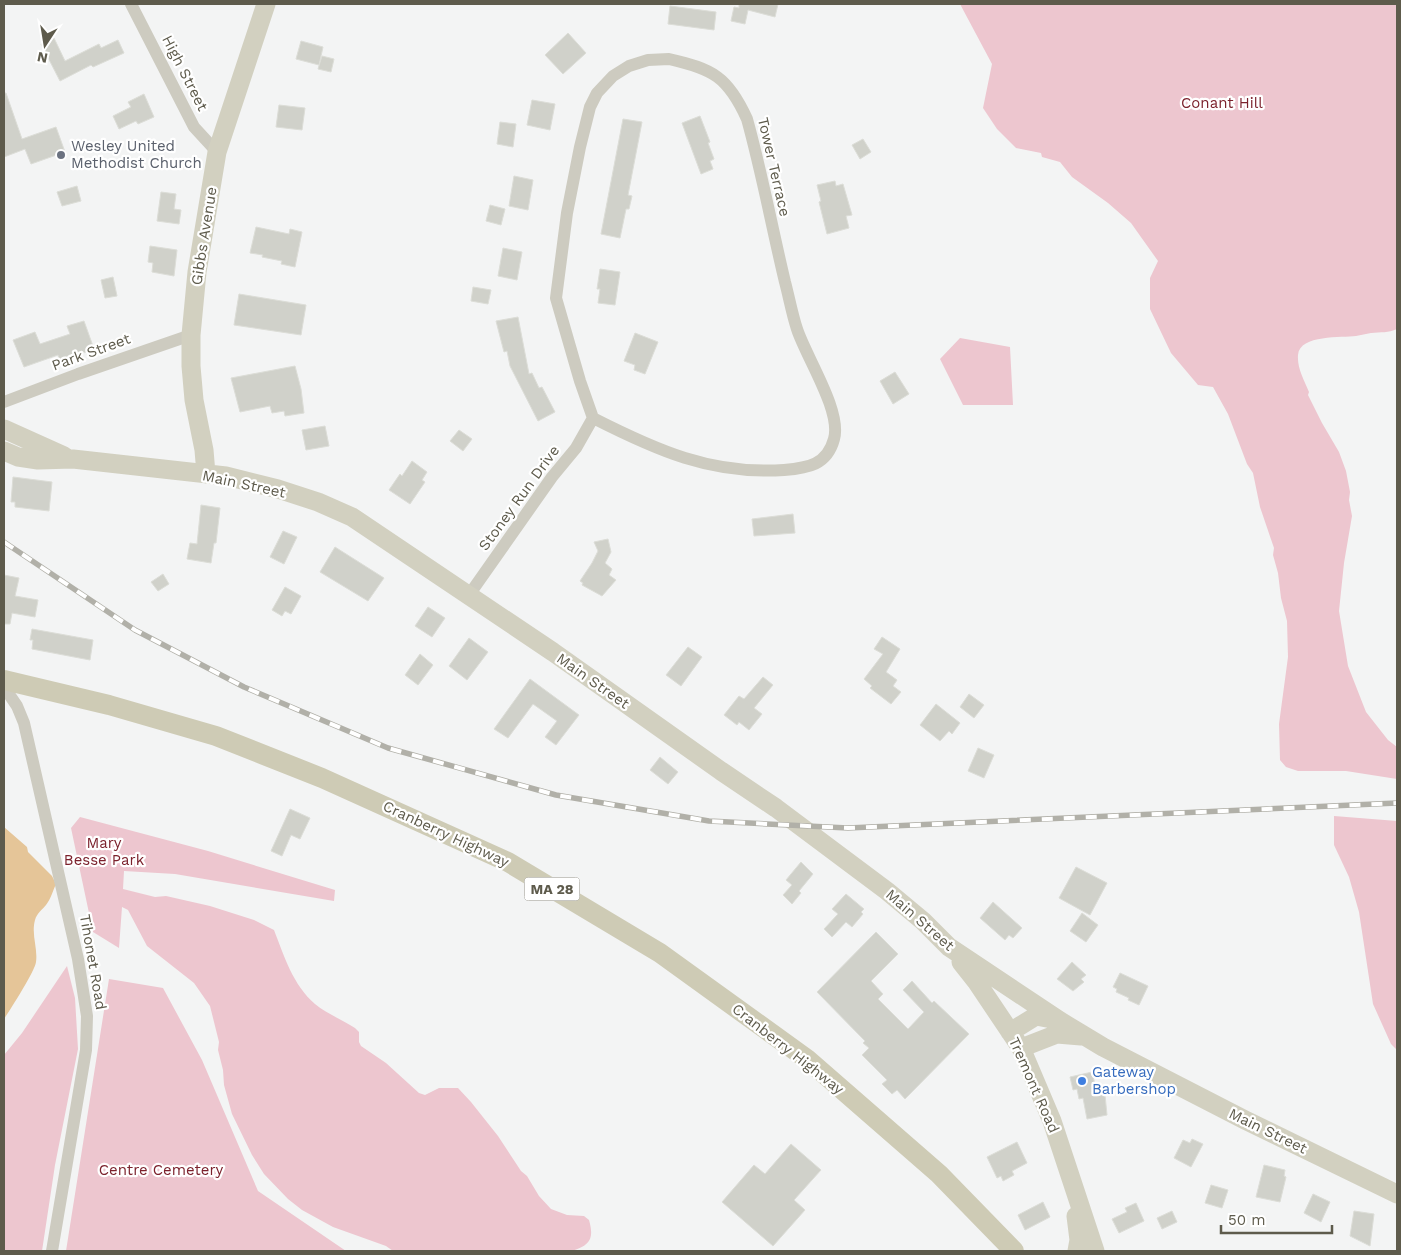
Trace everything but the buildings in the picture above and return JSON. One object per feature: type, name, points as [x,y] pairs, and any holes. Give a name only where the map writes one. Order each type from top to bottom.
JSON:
[{"type":"main road","name":"Gibbs Avenue","points":[[206,474],[204,450],[192,382],[190,334],[197,272],[218,152],[266,4]]},
{"type":"main road","name":"Main Street","points":[[4,429],[73,459]]},
{"type":"main road","name":"Main Street","points":[[4,451],[18,457],[38,460],[73,459],[226,476],[278,489],[318,502],[352,517],[553,652],[783,814],[887,891],[923,921],[949,947],[1060,1021],[1245,1120],[1397,1194]]},
{"type":"main road","name":"Cranberry Highway","points":[[4,680],[109,705],[216,736],[330,781],[508,862],[660,953],[807,1059],[939,1174],[1014,1251]]},
{"type":"main road","name":"Tremont Road","points":[[949,947],[976,981],[1020,1048],[1052,1121],[1096,1251]]},
{"type":"main road","name":"Main Street","points":[[1010,1032],[1036,1016],[1060,1021]]},
{"type":"main road","name":"Main Street","points":[[1020,1048],[1057,1034],[1087,1037]]},
{"type":"main road","name":"Tremont Road","points":[[1072,1180],[1079,1240],[1077,1251]]},
{"type":"street","name":"High Street","points":[[131,4],[194,127],[218,152]]},
{"type":"street","name":"Tower Terrace","points":[[669,59],[693,64],[713,74],[730,87],[747,119],[797,330],[829,401],[834,420],[835,438],[828,454],[815,465],[799,469],[740,470],[700,464],[663,452],[593,418],[580,381],[556,298],[567,213],[590,107],[597,93],[613,76],[629,66],[648,60],[669,59]]},
{"type":"street","name":"Park Street","points":[[4,402],[190,334]]},
{"type":"street","name":"Stoney Run Drive","points":[[469,595],[552,477],[576,448],[587,432],[593,418]]},
{"type":"street","name":"Tihonet Road","points":[[4,687],[17,706],[24,723],[66,902],[87,1016],[86,1050],[52,1251]]},
{"type":"green space","name":"Conant Hill","points":[[960,4],[1397,4],[1397,329],[1387,332],[1314,340],[1300,348],[1298,360],[1301,374],[1309,392],[1308,395],[1339,452],[1346,471],[1350,492],[1349,500],[1352,516],[1344,563],[1339,611],[1348,666],[1366,712],[1388,740],[1397,747],[1397,779],[1346,771],[1298,771],[1286,767],[1280,760],[1279,724],[1288,657],[1287,621],[1273,555],[1274,548],[1260,507],[1253,473],[1247,464],[1228,414],[1213,387],[1198,385],[1171,353],[1150,309],[1150,278],[1158,261],[1131,223],[1108,203],[1072,177],[1060,162],[1042,157],[1041,153],[1016,148],[997,129],[983,108],[992,64]]},
{"type":"green space","points":[[960,338],[1010,347],[1013,405],[963,405],[940,359]]},
{"type":"green space","points":[[1334,816],[1397,821],[1397,1050],[1391,1044],[1373,1004],[1359,912],[1349,877],[1334,845]]},
{"type":"green space","name":"Mary Besse Park","points":[[80,817],[208,851],[335,890],[334,901],[175,874],[124,871],[123,889],[155,897],[166,896],[210,906],[254,920],[274,930],[290,970],[301,988],[315,1004],[355,1028],[359,1032],[361,1046],[386,1063],[419,1093],[425,1095],[439,1088],[458,1088],[498,1136],[539,1196],[551,1209],[567,1215],[584,1216],[589,1220],[590,1240],[572,1251],[393,1251],[386,1246],[333,1227],[302,1210],[288,1199],[264,1174],[252,1155],[232,1114],[224,1085],[223,1070],[218,1050],[219,1042],[210,1006],[194,983],[147,946],[128,910],[122,907],[119,948],[93,932],[71,828]]},
{"type":"green space","points":[[67,966],[75,998],[78,1049],[55,1165],[42,1251],[4,1251],[4,1055],[22,1033]]},
{"type":"green space","name":"Centre Cemetery","points":[[109,979],[163,988],[202,1060],[258,1191],[346,1251],[66,1251]]},
{"type":"shaded area","points":[[4,827],[27,847],[28,852],[52,876],[56,884],[48,903],[38,913],[35,920],[35,967],[4,1019]]},
{"type":"railway","points":[[4,542],[135,630],[244,687],[388,748],[556,795],[709,821],[848,828],[1397,803]]},
{"type":"place","name":"Wesley United Methodist Church","points":[[61,155]]},
{"type":"place","name":"Gateway Barbershop","points":[[1082,1081]]}]
